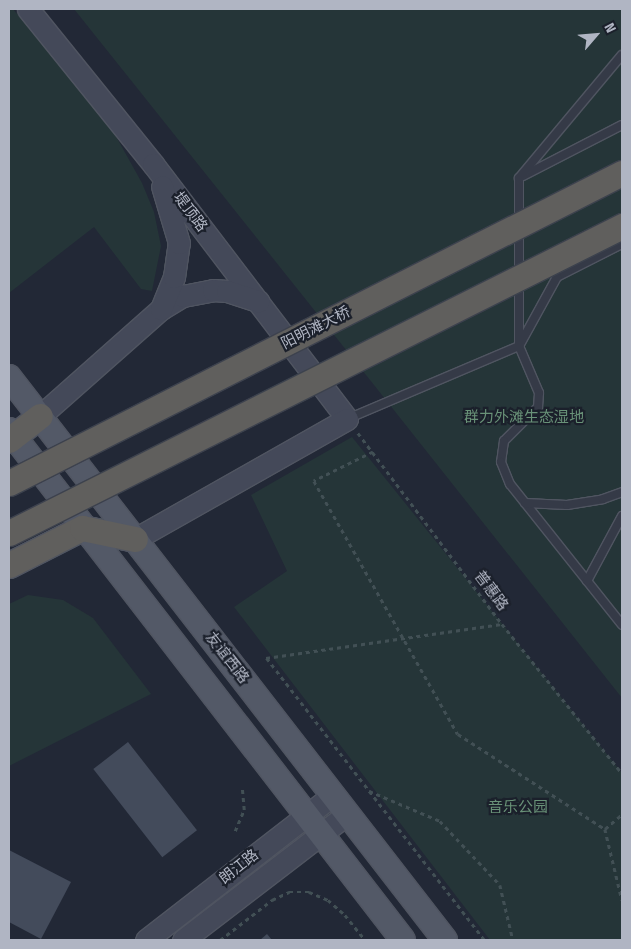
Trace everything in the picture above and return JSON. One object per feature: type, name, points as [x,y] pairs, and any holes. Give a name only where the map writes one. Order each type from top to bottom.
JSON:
[{"type":"highway","name":"阳明滩大桥","points":[[9,483],[622,173]]},
{"type":"highway","points":[[9,533],[622,226]]},
{"type":"highway","points":[[10,435],[40,416]]},
{"type":"highway","points":[[9,565],[82,528],[135,539]]},
{"type":"main road","name":"堤顶路","points":[[28,9],[154,164],[347,419]]},
{"type":"main road","points":[[154,164],[171,210],[178,243],[174,276],[161,308]]},
{"type":"main road","points":[[40,416],[161,308],[199,291],[227,291],[258,301]]},
{"type":"main road","name":"友谊西路","points":[[9,377],[445,940]]},
{"type":"main road","points":[[135,539],[347,419]]},
{"type":"main road","points":[[10,435],[403,940]]},
{"type":"main road","name":"朗江路","points":[[146,940],[313,825],[340,804]]},
{"type":"main road","name":"朗江路","points":[[183,940],[313,825]]},
{"type":"lane","points":[[622,55],[519,178],[519,346],[539,393],[538,407],[504,441],[501,462],[510,484],[622,625]]},
{"type":"lane","points":[[519,178],[622,125]]},
{"type":"lane","points":[[347,419],[519,346],[557,277],[622,244]]},
{"type":"lane","points":[[525,504],[567,505],[603,499],[622,492]]},
{"type":"lane","points":[[587,580],[622,516]]},
{"type":"path","name":"普惠路","points":[[347,419],[502,624],[622,773]]},
{"type":"path","points":[[372,452],[314,480],[458,734],[606,829],[622,900]]},
{"type":"path","points":[[484,940],[266,658],[405,640],[502,624]]},
{"type":"path","points":[[235,831],[244,810],[242,786]]},
{"type":"path","points":[[368,791],[440,821],[500,885],[513,940]]},
{"type":"path","points":[[606,829],[622,814]]},
{"type":"path","points":[[220,940],[272,900],[289,892],[308,892],[334,905],[365,940]]},
{"type":"green space","points":[[9,9],[13,9],[113,131],[142,183],[154,212],[161,246],[152,291],[141,289],[94,227],[9,293]]},
{"type":"green space","name":"群力外滩生态湿地","points":[[74,9],[622,9],[622,698],[374,385]]},
{"type":"green space","name":"音乐公园","points":[[352,437],[622,773],[622,940],[490,940],[234,607],[287,571],[251,495]]},
{"type":"green space","points":[[28,595],[63,600],[93,618],[151,694],[9,766],[9,604]]},
{"type":"building","points":[[128,742],[197,830],[162,857],[93,769]]},
{"type":"building","points":[[9,850],[71,882],[41,939],[9,922]]},
{"type":"building","points":[[267,934],[272,940],[260,940]]}]
